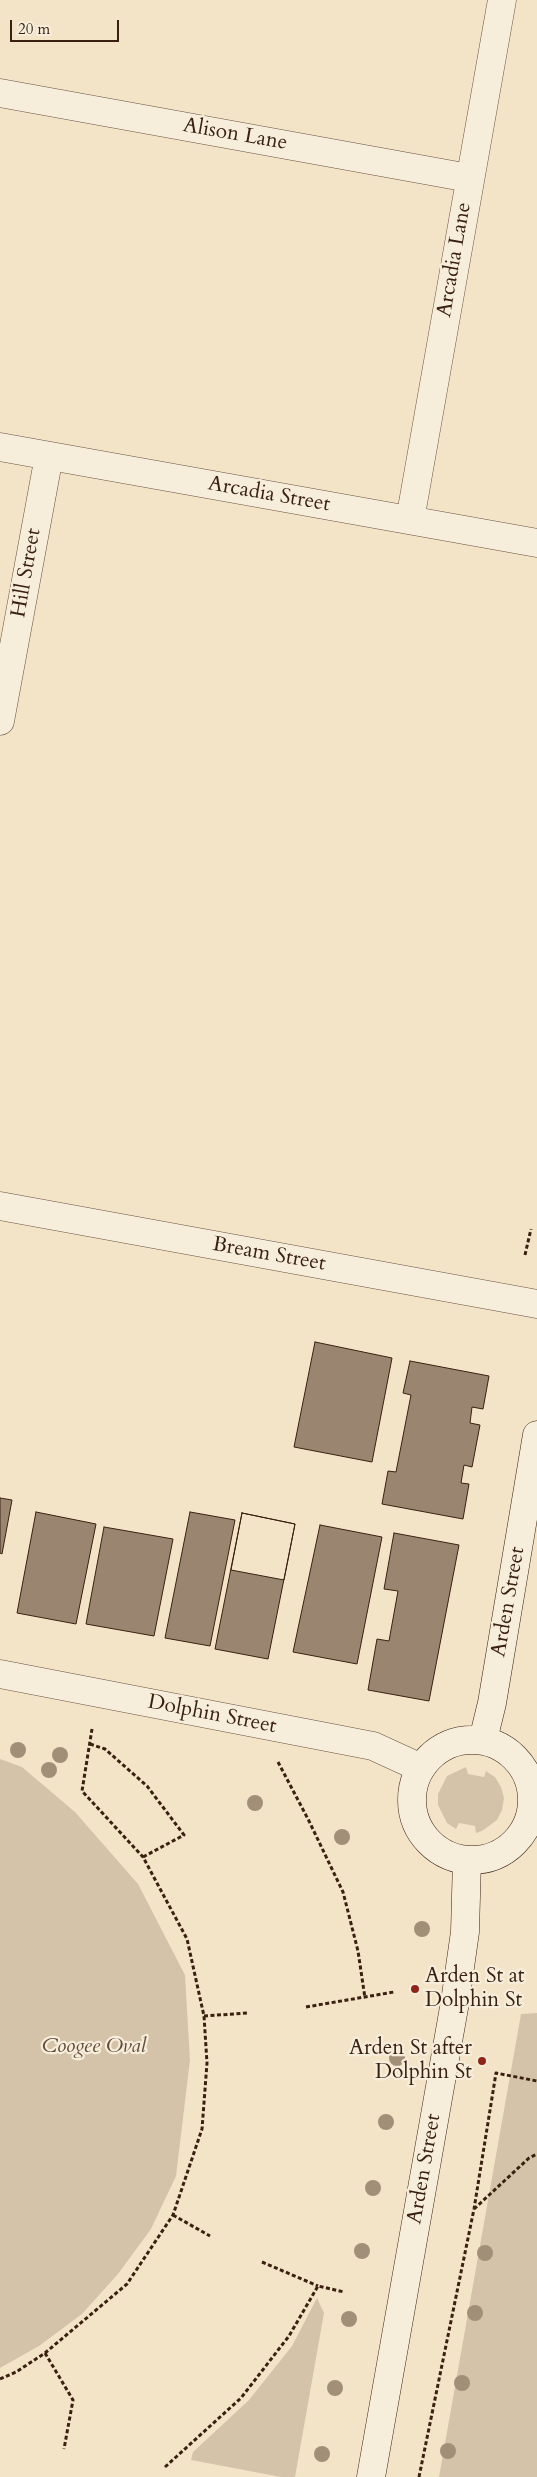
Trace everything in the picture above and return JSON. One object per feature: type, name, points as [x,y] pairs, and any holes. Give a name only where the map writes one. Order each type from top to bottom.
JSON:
[{"type":"street","name":"Arcadia Lane","points":[[410,520],[502,0]]},
{"type":"street","name":"Alison Lane","points":[[0,93],[469,178]]},
{"type":"street","name":"Arcadia Street","points":[[0,447],[537,543]]},
{"type":"street","name":"Hill Street","points":[[0,721],[48,456]]},
{"type":"street","name":"Bream Street","points":[[0,1206],[537,1304]]},
{"type":"street","name":"Arden Street","points":[[483,1740],[492,1703],[537,1435]]},
{"type":"street","name":"Dolphin Street","points":[[0,1674],[373,1746],[421,1768]]},
{"type":"street","points":[[465,1740],[483,1740],[501,1746],[515,1757],[526,1771],[532,1789],[535,1807],[526,1829],[505,1851],[486,1859],[467,1860],[447,1855],[430,1843],[418,1827],[412,1807],[413,1786],[421,1768],[433,1754],[448,1744],[465,1740]]},
{"type":"street","name":"Arden Street","points":[[371,2477],[456,1993],[465,1932],[467,1860]]},
{"type":"path","points":[[525,1255],[531,1229]]},
{"type":"path","points":[[0,2379],[16,2372],[44,2353],[127,2284],[173,2215],[202,2129],[207,2063],[204,2016],[187,1939],[143,1857],[82,1791],[92,1729]]},
{"type":"path","points":[[90,1744],[105,1749],[147,1786],[184,1835],[143,1857]]},
{"type":"path","points":[[278,1762],[343,1892],[358,1951],[365,1998]]},
{"type":"path","points":[[306,2007],[394,1992]]},
{"type":"path","points":[[204,2016],[248,2013]]},
{"type":"path","points":[[419,2477],[474,2209],[496,2073],[537,2081]]},
{"type":"path","points":[[474,2209],[529,2158],[537,2154]]},
{"type":"path","points":[[173,2215],[210,2236]]},
{"type":"path","points":[[262,2262],[318,2286],[344,2292]]},
{"type":"path","points":[[165,2467],[241,2398],[289,2336],[318,2286]]},
{"type":"path","points":[[44,2353],[73,2400],[64,2450]]},
{"type":"green space","name":"Coogee Oval","points":[[0,1759],[22,1767],[75,1812],[138,1884],[185,1975],[190,2060],[176,2176],[151,2229],[118,2274],[82,2314],[39,2346],[0,2368]]},
{"type":"green space","points":[[466,1767],[468,1774],[484,1777],[486,1771],[495,1777],[501,1787],[504,1798],[502,1810],[497,1820],[476,1833],[475,1826],[459,1823],[456,1829],[447,1823],[438,1805],[438,1794],[447,1776]]},
{"type":"green space","points":[[537,2013],[537,2477],[439,2477],[521,2014]]},
{"type":"green space","points":[[317,2298],[324,2313],[295,2477],[281,2477],[191,2460],[193,2452],[249,2400],[292,2346]]},
{"type":"building","points":[[315,1342],[392,1358],[372,1462],[294,1447]]},
{"type":"building","points":[[410,1361],[489,1376],[483,1409],[472,1407],[470,1423],[480,1425],[472,1467],[464,1465],[461,1483],[469,1484],[463,1519],[382,1504],[388,1471],[396,1472],[411,1395],[403,1393]]},
{"type":"building","points":[[0,1498],[12,1500],[2,1554],[0,1553]]},
{"type":"building","points":[[36,1512],[96,1524],[76,1624],[17,1613]]},
{"type":"building","points":[[190,1512],[235,1520],[210,1646],[165,1638]]},
{"type":"building","points":[[242,1513],[295,1524],[268,1659],[215,1649]]},
{"type":"building","points":[[242,1513],[295,1524],[284,1580],[231,1570]]},
{"type":"building","points":[[320,1525],[382,1537],[357,1664],[293,1652]]},
{"type":"building","points":[[104,1527],[173,1539],[154,1636],[86,1624]]},
{"type":"building","points":[[394,1533],[459,1545],[429,1701],[368,1690],[377,1639],[389,1641],[398,1591],[384,1589]]},
{"type":"place","name":"Arden St at Dolphin St","points":[[415,1989]]},
{"type":"place","name":"Arden St after Dolphin St","points":[[482,2061]]}]
